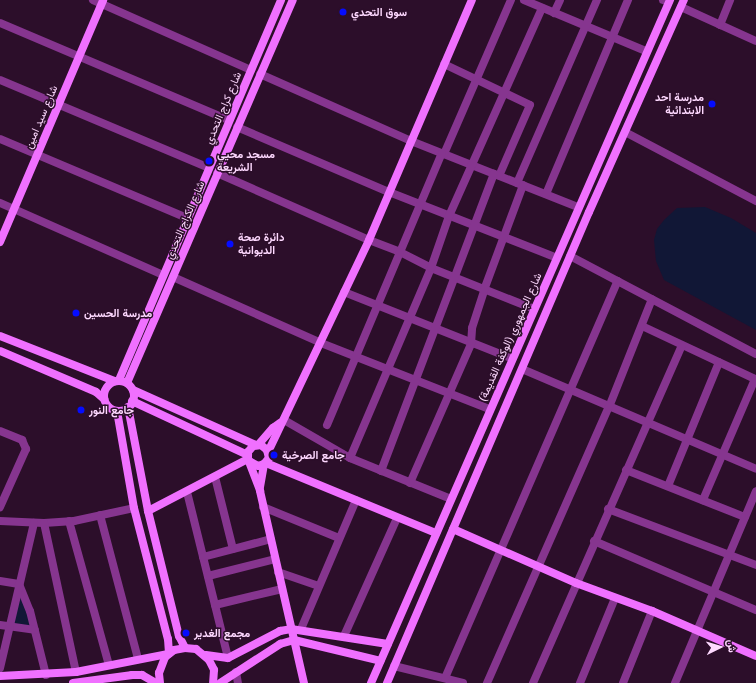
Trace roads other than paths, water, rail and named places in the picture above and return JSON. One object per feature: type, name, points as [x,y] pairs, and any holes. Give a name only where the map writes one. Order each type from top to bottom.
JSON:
[{"type":"main road","name":"شارع كراج التحدي","points":[[117,381],[281,0]]},
{"type":"main road","name":"شارع الكراج التحدي","points":[[127,383],[293,0]]},
{"type":"main road","points":[[260,491],[268,452],[369,240],[472,0]]},
{"type":"main road","name":"شارع الجمهوري (الوكفة القديمة)","points":[[371,683],[511,358],[557,258],[659,23],[667,1]]},
{"type":"main road","name":"شارع سيد امين","points":[[0,242],[102,2]]},
{"type":"main road","name":"شارع الجمهوري (الوكفة القديمة)","points":[[387,683],[570,256],[683,4]]},
{"type":"main road","points":[[659,23],[672,28]]},
{"type":"main road","points":[[618,115],[630,121]]},
{"type":"main road","points":[[0,336],[117,381],[127,383],[133,390],[257,445],[268,452]]},
{"type":"main road","points":[[0,351],[96,392],[104,399],[108,407],[117,411]]},
{"type":"main road","points":[[104,399],[104,390],[117,381]]},
{"type":"main road","points":[[133,390],[130,404],[148,511],[179,636],[185,648]]},
{"type":"main road","points":[[117,411],[130,404]]},
{"type":"main road","points":[[130,404],[248,459],[255,466],[265,464],[436,533]]},
{"type":"main road","points":[[117,411],[134,508],[168,639],[169,654],[160,667],[160,683]]},
{"type":"main road","points":[[282,421],[272,428],[257,445],[250,448],[248,459],[260,491],[304,683]]},
{"type":"main road","points":[[148,511],[248,459]]},
{"type":"main road","points":[[456,486],[470,491]]},
{"type":"main road","points":[[453,529],[576,583],[652,611],[697,631],[756,654]]},
{"type":"main road","points":[[429,549],[442,555]]},
{"type":"main road","points":[[0,676],[46,675],[76,672],[169,654],[185,648],[196,649],[206,655],[228,658],[280,630],[292,629],[301,629],[388,644]]},
{"type":"main road","points":[[220,683],[280,644],[294,640],[380,661]]},
{"type":"main road","points":[[206,655],[214,670],[213,683]]},
{"type":"main road","points":[[73,683],[141,679],[156,683]]},
{"type":"street","points":[[93,0],[102,2],[251,70]]},
{"type":"street","points":[[327,425],[420,205],[511,0]]},
{"type":"street","points":[[554,13],[560,0]]},
{"type":"street","points":[[410,483],[471,344],[472,328],[520,184],[597,0]]},
{"type":"street","points":[[546,194],[628,0]]},
{"type":"street","points":[[720,25],[730,0]]},
{"type":"street","points":[[527,1],[646,51]]},
{"type":"street","points":[[683,4],[720,25],[756,41]]},
{"type":"street","points":[[350,458],[431,268],[449,216],[542,8]]},
{"type":"street","points":[[0,23],[230,120]]},
{"type":"street","points":[[381,471],[474,226],[496,175],[530,105],[477,78],[444,64]]},
{"type":"street","points":[[260,74],[411,142],[578,207]]},
{"type":"street","points":[[0,80],[209,168]]},
{"type":"street","points":[[237,127],[420,205],[557,258]]},
{"type":"street","points":[[626,132],[756,201]]},
{"type":"street","points":[[0,139],[188,218]]},
{"type":"street","points":[[217,173],[369,240],[400,252],[454,278],[534,309]]},
{"type":"street","points":[[0,203],[163,275]]},
{"type":"street","points":[[570,256],[756,354]]},
{"type":"street","points":[[173,277],[321,343],[489,409]]},
{"type":"street","points":[[442,679],[501,551],[618,281]]},
{"type":"street","points":[[344,292],[471,344],[511,358]]},
{"type":"street","points":[[487,683],[609,407],[652,299]]},
{"type":"street","points":[[642,326],[755,379],[703,500]]},
{"type":"street","points":[[533,683],[608,509],[682,345]]},
{"type":"street","points":[[668,486],[719,362]]},
{"type":"street","points":[[522,369],[756,469]]},
{"type":"street","points":[[282,421],[350,458],[451,499]]},
{"type":"street","points":[[0,431],[22,440],[26,449],[0,507]]},
{"type":"street","points":[[626,470],[745,517]]},
{"type":"street","points":[[215,477],[233,549]]},
{"type":"street","points":[[675,683],[756,491]]},
{"type":"street","points":[[187,492],[228,658]]},
{"type":"street","points":[[301,629],[356,500]]},
{"type":"street","points":[[263,507],[340,538]]},
{"type":"street","points":[[0,521],[44,523],[69,521],[134,508]]},
{"type":"street","points":[[608,509],[756,565]]},
{"type":"street","points":[[100,516],[138,660]]},
{"type":"street","points":[[344,636],[397,518]]},
{"type":"street","points":[[69,521],[109,666]]},
{"type":"street","points":[[0,668],[34,523]]},
{"type":"street","points":[[44,523],[76,672]]},
{"type":"street","points":[[203,557],[271,539]]},
{"type":"street","points":[[594,541],[756,610]]},
{"type":"street","points":[[208,576],[275,559]]},
{"type":"street","points":[[278,572],[319,586]]},
{"type":"street","points":[[0,581],[20,584]]},
{"type":"street","points":[[20,584],[35,630],[46,675]]},
{"type":"street","points":[[215,605],[282,589]]},
{"type":"street","points":[[580,683],[615,598]]},
{"type":"street","points":[[623,683],[652,611]]},
{"type":"street","points":[[0,625],[35,630]]},
{"type":"street","points":[[394,666],[463,683]]},
{"type":"street","points":[[236,672],[238,683]]},
{"type":"place","name":"سوق التحدي","points":[[343,12]]},
{"type":"place","name":"مدرسة احد الابتدائية","points":[[712,104]]},
{"type":"place","name":"مسجد محيي الشريعة","points":[[209,161]]},
{"type":"place","name":"دائرة صحة الديوانية","points":[[230,244]]},
{"type":"place","name":"مدرسة الحسين","points":[[76,313]]},
{"type":"place","name":"جامع النور","points":[[81,410]]},
{"type":"place","name":"جامع الصرخية","points":[[274,455]]},
{"type":"place","name":"مجمع الغدير","points":[[186,633]]}]
